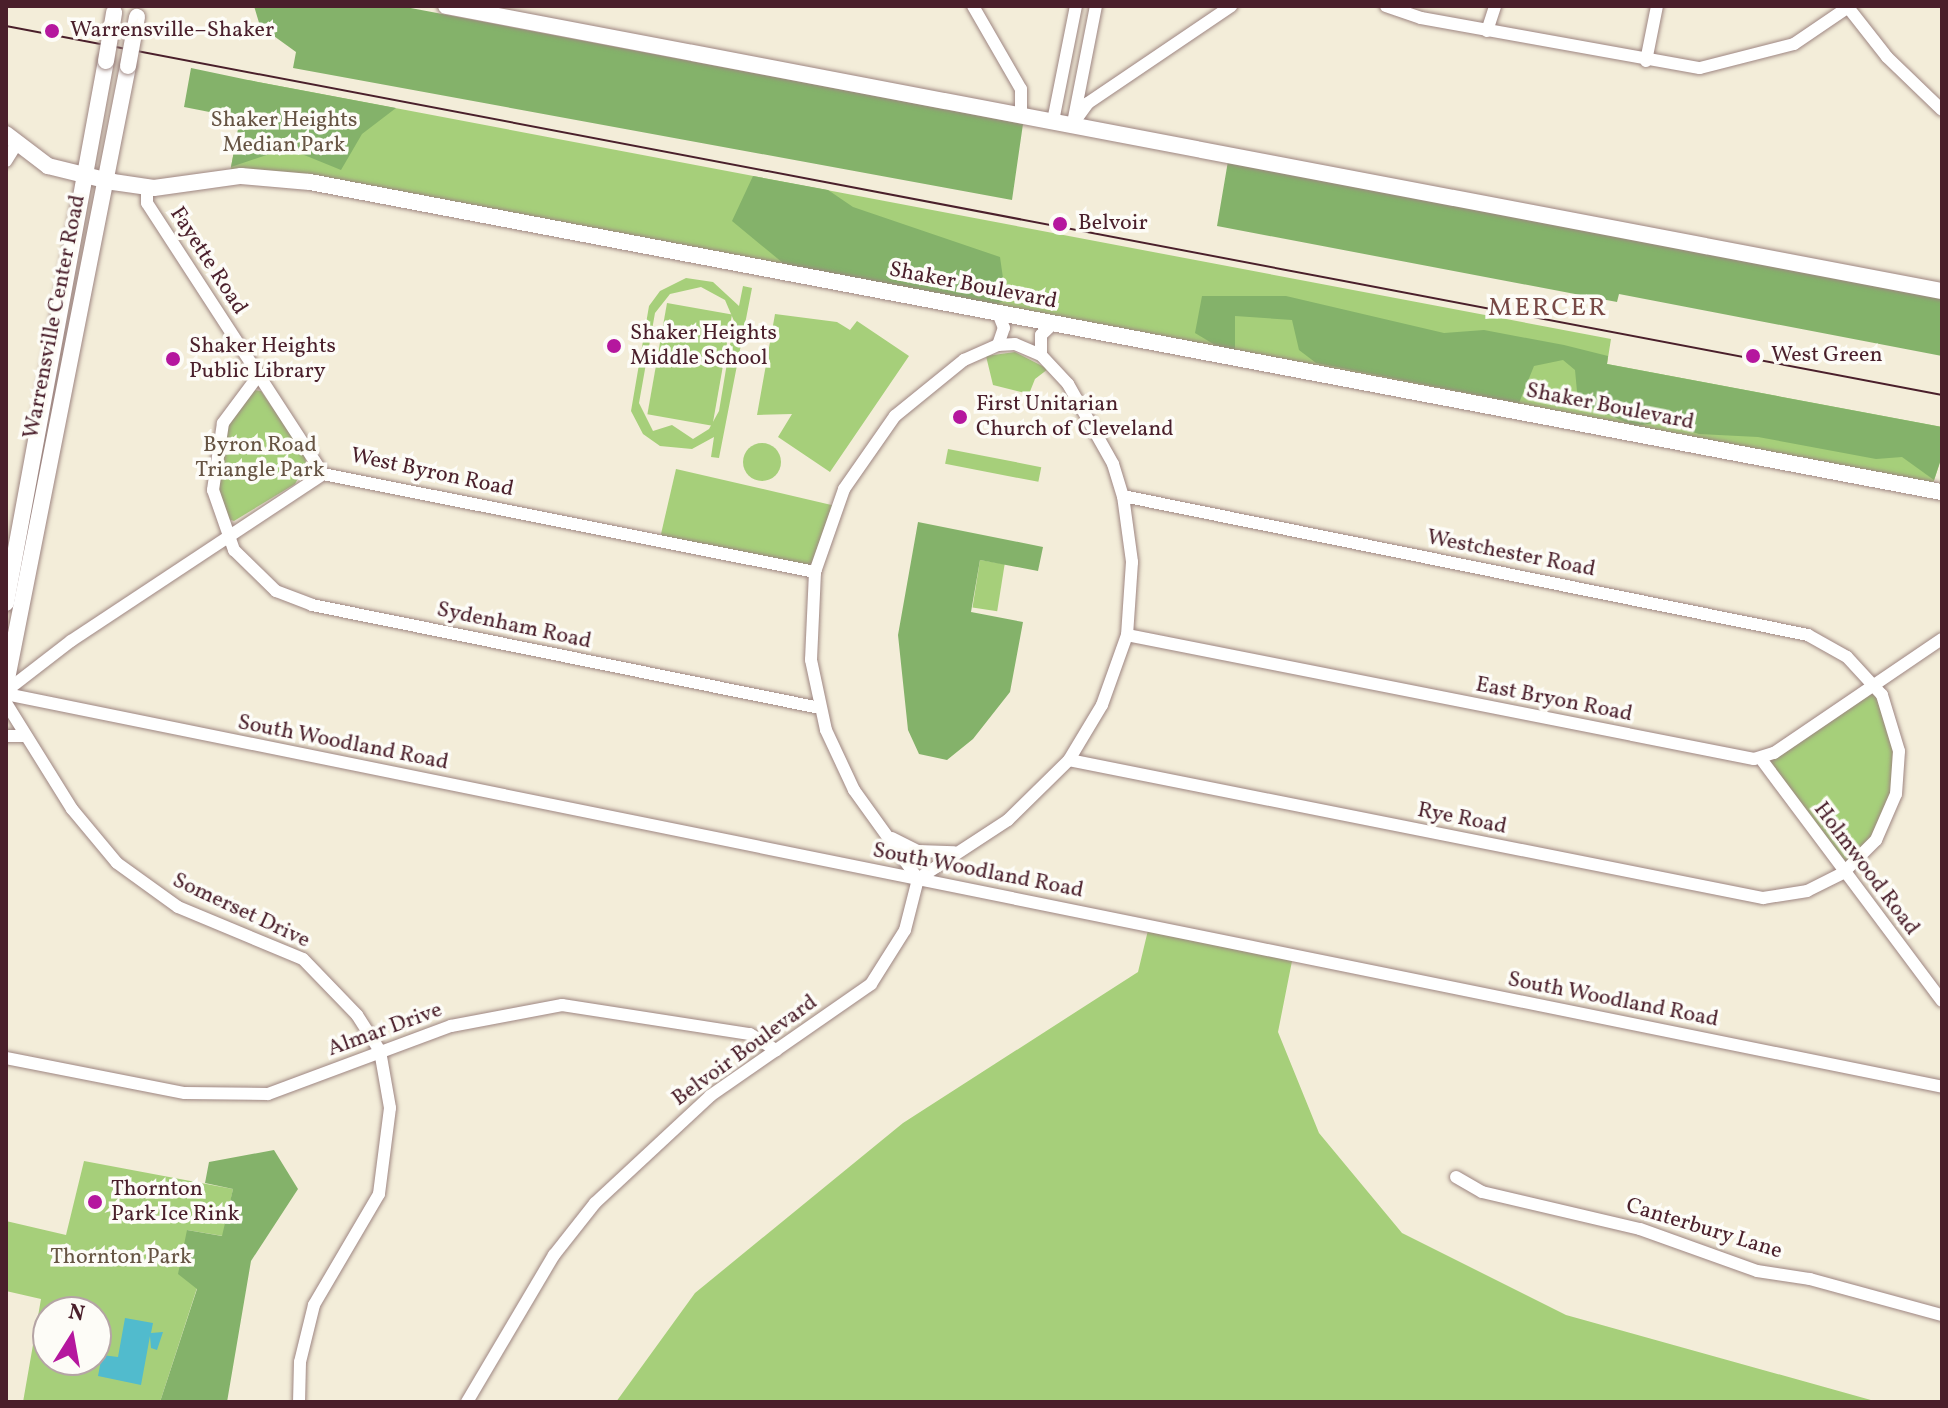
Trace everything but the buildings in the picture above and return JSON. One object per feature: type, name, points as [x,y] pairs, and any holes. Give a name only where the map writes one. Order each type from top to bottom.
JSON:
[{"type":"main road","points":[[446,6],[1942,291]]},
{"type":"main road","name":"Warrensville Center Road","points":[[6,603],[115,9]]},
{"type":"main road","name":"Warrensville Center Road","points":[[6,684],[138,12]]},
{"type":"main road","name":"Shaker Boulevard","points":[[11,140],[39,162],[86,176],[147,188],[241,176],[297,180],[1942,492]]},
{"type":"street","points":[[973,6],[1021,89],[1021,115]]},
{"type":"street","points":[[1053,121],[1076,6]]},
{"type":"street","points":[[1072,125],[1096,6]]},
{"type":"street","points":[[1072,125],[1088,103],[1231,6]]},
{"type":"street","points":[[1487,31],[1495,6]]},
{"type":"street","points":[[1646,61],[1657,6]]},
{"type":"street","points":[[1391,9],[1487,31],[1700,68],[1766,55],[1794,44],[1849,7],[1887,57],[1942,110]]},
{"type":"street","points":[[1061,84],[1068,93],[1079,88]]},
{"type":"street","points":[[6,161],[11,140]]},
{"type":"street","name":"Fayette Road","points":[[147,188],[147,203],[323,474]]},
{"type":"street","points":[[998,313],[1004,328],[998,345]]},
{"type":"street","points":[[1041,355],[1041,335],[1054,323]]},
{"type":"street","points":[[998,345],[1021,345],[1041,355],[1090,417],[1123,496],[1132,562],[1127,635],[1102,705],[1069,760],[1008,820],[918,879],[854,790],[820,708],[810,645],[815,572],[836,505],[872,443],[922,390],[964,360],[998,345]]},
{"type":"street","points":[[226,537],[213,490],[216,446],[228,411],[258,376]]},
{"type":"street","name":"West Byron Road","points":[[6,693],[226,537],[323,474],[815,572]]},
{"type":"street","name":"Westchester Road","points":[[1123,496],[1797,632],[1847,657],[1874,685]]},
{"type":"street","name":"Sydenham Road","points":[[226,537],[257,578],[298,601],[820,708]]},
{"type":"street","name":"East Bryon Road","points":[[1127,635],[1761,759]]},
{"type":"street","points":[[1761,759],[1942,639]]},
{"type":"street","points":[[1843,873],[1876,840],[1898,782],[1895,732],[1874,685]]},
{"type":"street","name":"South Woodland Road","points":[[6,693],[1942,1087]]},
{"type":"street","name":"Somerset Drive","points":[[6,703],[91,835],[117,863],[178,907],[303,959],[331,984],[380,1051],[390,1108],[379,1194],[314,1305],[300,1362],[299,1402]]},
{"type":"street","points":[[6,736],[25,736]]},
{"type":"street","name":"Holmwood Road","points":[[1761,759],[1843,873],[1942,1001]]},
{"type":"street","name":"Rye Road","points":[[1069,760],[1751,897],[1797,894],[1843,873]]},
{"type":"street","points":[[889,837],[918,851],[957,852]]},
{"type":"street","name":"Belvoir Boulevard","points":[[467,1402],[554,1255],[595,1203],[710,1096],[850,1001],[879,975],[905,930],[918,879]]},
{"type":"street","name":"Almar Drive","points":[[6,1058],[185,1093],[228,1096],[268,1094],[467,1022],[562,1005],[750,1034],[776,1050]]},
{"type":"street","name":"Canterbury Lane","points":[[1456,1177],[1482,1192],[1638,1228],[1757,1271],[1810,1279],[1942,1315]]},
{"type":"green space","points":[[254,6],[400,6],[1023,124],[1012,200],[293,68],[296,52],[260,26]]},
{"type":"green space","points":[[191,68],[396,108],[362,134],[341,170],[287,148],[231,167],[240,118],[184,107]]},
{"type":"green space","name":"Shaker Heights Median Park","points":[[248,80],[1611,339],[1607,364],[1942,427],[1942,456],[1931,490],[323,184],[229,177]]},
{"type":"green space","points":[[1228,161],[1942,297],[1942,356],[1619,294],[1617,302],[1217,226]]},
{"type":"green space","points":[[753,176],[828,190],[853,207],[1000,257],[1006,299],[991,308],[789,268],[732,221]]},
{"type":"green space","points":[[686,278],[713,282],[739,306],[743,286],[752,288],[719,458],[711,457],[714,437],[692,449],[660,446],[643,434],[631,411],[649,306],[660,291]],"holes":[[[701,287],[725,300],[734,321],[719,411],[709,429],[693,439],[672,425],[653,431],[639,403],[655,313],[670,294]]]},
{"type":"green space","points":[[1202,296],[1286,296],[1444,333],[1484,330],[1564,345],[1608,356],[1607,364],[1942,427],[1942,456],[1934,480],[1902,457],[1876,459],[1758,437],[1699,434],[1660,422],[1635,426],[1578,402],[1575,370],[1563,360],[1534,366],[1519,403],[1316,363],[1299,350],[1292,320],[1235,316],[1235,352],[1220,348],[1195,333]]},
{"type":"green space","points":[[667,303],[732,314],[712,426],[647,414]]},
{"type":"green space","points":[[775,314],[837,322],[850,330],[857,321],[909,356],[830,472],[778,437],[792,414],[757,415]]},
{"type":"green space","points":[[1015,352],[1048,369],[1035,379],[1029,394],[993,385],[986,356]]},
{"type":"green space","name":"Byron Road Triangle Park","points":[[254,390],[261,391],[305,454],[306,464],[295,484],[234,521],[228,519],[217,486],[228,427],[236,408]]},
{"type":"green space","points":[[762,443],[776,448],[781,462],[776,476],[762,481],[748,476],[743,462],[748,448]]},
{"type":"green space","points":[[948,449],[1041,467],[1038,482],[945,464]]},
{"type":"green space","points":[[676,469],[836,506],[819,577],[660,540]]},
{"type":"green space","points":[[918,522],[1043,547],[1038,571],[980,560],[971,612],[1023,622],[1010,692],[973,739],[947,760],[919,754],[908,730],[898,635]]},
{"type":"green space","points":[[980,560],[1005,564],[997,611],[972,607]]},
{"type":"green space","points":[[1874,685],[1899,762],[1886,822],[1843,873],[1774,781],[1768,756]]},
{"type":"green space","points":[[1149,926],[1293,956],[1278,1032],[1319,1133],[1402,1233],[1566,1315],[1878,1402],[616,1402],[695,1293],[903,1123],[1138,972]]},
{"type":"green space","points":[[274,1150],[298,1189],[251,1261],[227,1402],[160,1402],[197,1289],[178,1274],[187,1230],[222,1236],[233,1189],[205,1183],[209,1162]]},
{"type":"green space","name":"Thornton Park","points":[[84,1161],[233,1189],[223,1236],[187,1230],[197,1288],[160,1402],[23,1402],[32,1350],[32,1376],[112,1376],[112,1296],[32,1297],[6,1291],[6,1221],[66,1235]]},
{"type":"water","points":[[125,1318],[153,1323],[151,1333],[163,1332],[157,1350],[151,1348],[150,1336],[141,1385],[98,1376],[112,1376],[112,1356],[118,1357]]},
{"type":"tram line","points":[[6,26],[1942,395]]},
{"type":"place","name":"Warrensville–Shaker","points":[[52,31]]},
{"type":"place","name":"Belvoir","points":[[1060,224]]},
{"type":"place","name":"Shaker Heights Middle School","points":[[614,346]]},
{"type":"place","name":"West Green","points":[[1753,356]]},
{"type":"place","name":"Shaker Heights Public Library","points":[[173,359]]},
{"type":"place","name":"First Unitarian Church of Cleveland","points":[[960,417]]},
{"type":"place","name":"Thornton Park Ice Rink","points":[[95,1202]]},
{"type":"district","name":"MERCER","points":[[1548,309]]}]
